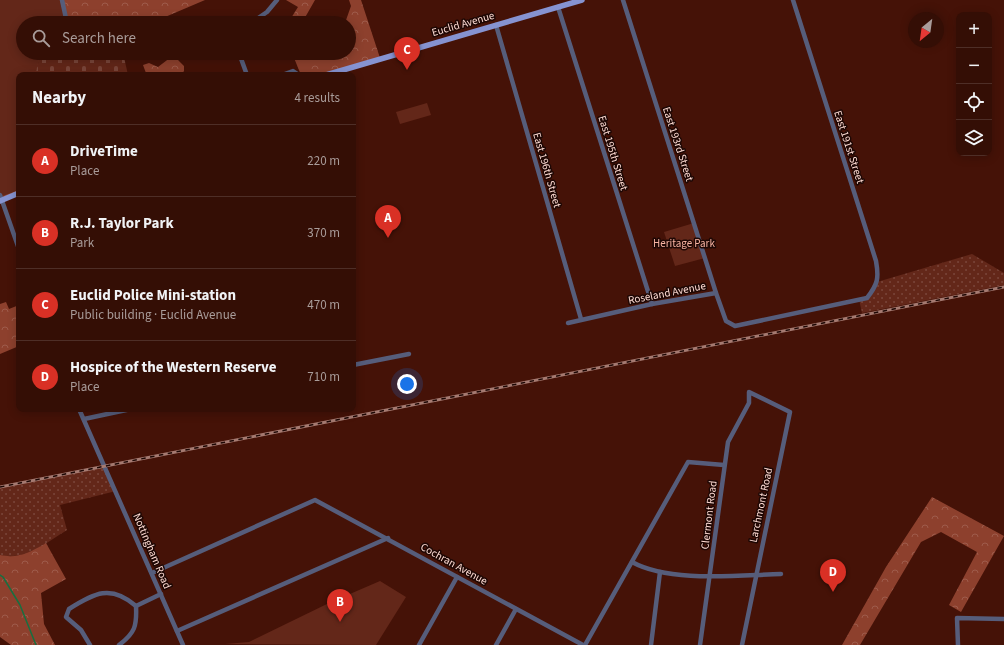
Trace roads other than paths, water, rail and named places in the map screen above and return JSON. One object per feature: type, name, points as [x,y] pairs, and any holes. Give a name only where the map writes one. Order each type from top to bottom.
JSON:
[{"type":"main road","name":"Euclid Avenue","points":[[336,72],[582,0]]},
{"type":"main road","points":[[1,199],[16,194]]},
{"type":"street","points":[[62,0],[66,16]]},
{"type":"street","points":[[261,16],[277,0]]},
{"type":"street","name":"East 193rd Street","points":[[623,0],[716,293]]},
{"type":"street","name":"East 191st Street","points":[[793,0],[876,261],[878,278],[875,287],[867,298]]},
{"type":"street","name":"East 195th Street","points":[[558,7],[652,304]]},
{"type":"street","name":"East 196th Street","points":[[496,25],[582,319]]},
{"type":"street","points":[[241,60],[245,72]]},
{"type":"street","points":[[1,199],[16,241]]},
{"type":"street","name":"Roseland Avenue","points":[[568,323],[652,304],[716,293],[726,321],[735,326],[867,298]]},
{"type":"street","points":[[356,364],[409,354]]},
{"type":"street","name":"Clermont Road","points":[[700,645],[728,442],[749,403],[749,392]]},
{"type":"street","name":"Larchmont Road","points":[[742,645],[790,412],[749,392]]},
{"type":"street","name":"Nottingham Road","points":[[80,412],[183,645]]},
{"type":"street","points":[[84,419],[117,412]]},
{"type":"street","points":[[584,645],[688,462],[724,465]]},
{"type":"street","name":"Cochran Avenue","points":[[152,573],[315,500],[584,645]]},
{"type":"street","points":[[177,631],[388,538]]},
{"type":"street","points":[[632,562],[649,570],[677,575],[781,574]]},
{"type":"street","points":[[650,645],[660,572]]},
{"type":"street","points":[[419,645],[457,577]]},
{"type":"street","points":[[90,645],[80,630],[66,617],[68,609],[108,592],[127,598],[136,606]]},
{"type":"street","points":[[136,606],[160,594]]},
{"type":"street","points":[[119,645],[129,637],[135,629],[136,606]]},
{"type":"street","points":[[496,645],[516,609]]},
{"type":"street","points":[[958,645],[957,618],[1004,619]]},
{"type":"waterway","points":[[0,575],[3,577],[20,605],[36,645]]},
{"type":"railway","points":[[0,487],[1004,287]]},
{"type":"place","name":"Euclid Police Mini-station","points":[[407,70]]},
{"type":"place","name":"DriveTime","points":[[388,238]]},
{"type":"place","name":"Hospice of the Western Reserve","points":[[833,592]]},
{"type":"place","name":"R.J. Taylor Park","points":[[340,622]]},
{"type":"park label","name":"Heritage Park","points":[[684,243]]}]
